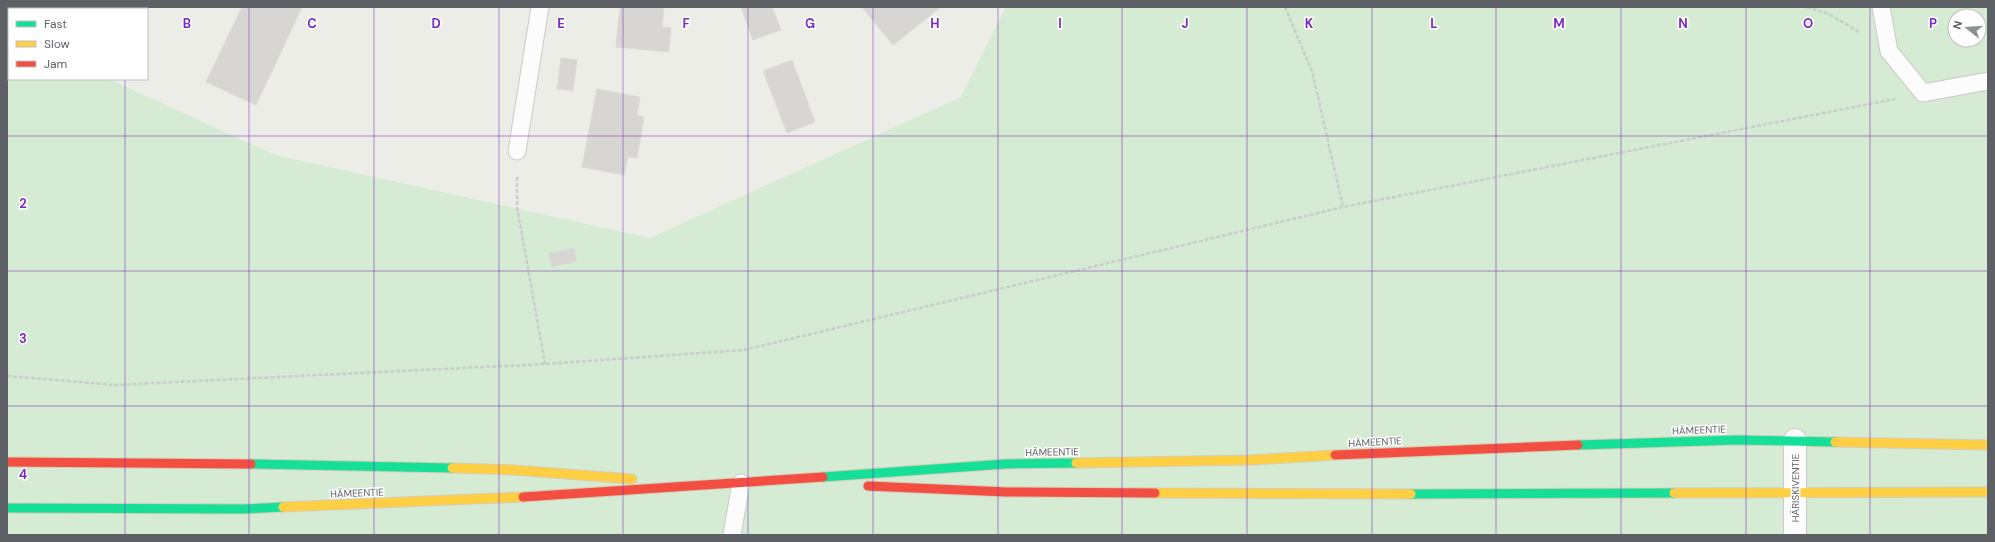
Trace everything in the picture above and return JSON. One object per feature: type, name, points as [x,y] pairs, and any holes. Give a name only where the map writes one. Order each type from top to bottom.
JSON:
[{"type":"main road","name":"HÄMEENTIE","points":[[7,508],[244,509],[514,498],[707,484],[765,482],[1005,464],[1251,460],[1436,450],[1738,440],[1988,444]]},
{"type":"main road","name":"HÄMEENTIE","points":[[7,462],[399,466],[514,470],[707,484]]},
{"type":"main road","name":"HÄMEENTIE","points":[[765,482],[843,485]]},
{"type":"main road","points":[[858,486],[1007,492],[1988,492]]},
{"type":"street","name":"HÄRISKIVENTIE","points":[[1795,440],[1795,535]]},
{"type":"lane","points":[[517,151],[540,7]]},
{"type":"lane","points":[[1881,7],[1889,51],[1923,94],[1988,81]]},
{"type":"lane","points":[[732,535],[741,483]]},
{"type":"path","points":[[1285,7],[1312,71],[1343,207]]},
{"type":"path","points":[[1807,7],[1829,14],[1889,51]]},
{"type":"path","points":[[7,376],[114,385],[545,364],[744,350],[1343,207],[1923,94]]},
{"type":"path","points":[[517,151],[517,207],[545,364]]},
{"type":"green space","points":[[7,7],[74,8],[8,8],[8,80],[111,80],[275,155],[650,238],[961,97],[1006,7],[1988,7],[1988,535],[7,535]]},
{"type":"building","points":[[242,7],[302,7],[256,105],[206,82]]},
{"type":"building","points":[[620,7],[664,7],[662,27],[671,28],[669,52],[616,47]]},
{"type":"building","points":[[741,7],[772,7],[781,30],[753,40]]},
{"type":"building","points":[[862,7],[941,7],[893,45]]},
{"type":"building","points":[[561,58],[577,60],[573,91],[557,89]]},
{"type":"building","points":[[792,60],[815,122],[787,133],[763,71]]},
{"type":"building","points":[[597,89],[640,97],[637,115],[644,117],[637,158],[628,157],[624,175],[582,167]]},
{"type":"building","points":[[574,248],[577,261],[552,267],[549,253]]},
{"type":"traffic: fast","points":[[1578,445],[1738,440],[1835,442]]},
{"type":"traffic: fast","points":[[823,477],[1005,464],[1076,463]]},
{"type":"traffic: fast","points":[[251,464],[452,468]]},
{"type":"traffic: fast","points":[[1411,494],[1674,493]]},
{"type":"traffic: fast","points":[[7,508],[244,509],[283,507]]},
{"type":"traffic: slow","points":[[1835,442],[1988,445]]},
{"type":"traffic: slow","points":[[1076,463],[1251,460],[1335,455]]},
{"type":"traffic: slow","points":[[452,468],[514,470],[632,479]]},
{"type":"traffic: slow","points":[[1674,493],[1988,492]]},
{"type":"traffic: slow","points":[[1155,493],[1411,494]]},
{"type":"traffic: slow","points":[[283,507],[523,497]]},
{"type":"traffic: jam","points":[[1335,455],[1578,445]]},
{"type":"traffic: jam","points":[[7,462],[251,464]]},
{"type":"traffic: jam","points":[[523,497],[823,477]]},
{"type":"traffic: jam","points":[[868,486],[1007,492],[1155,493]]}]
